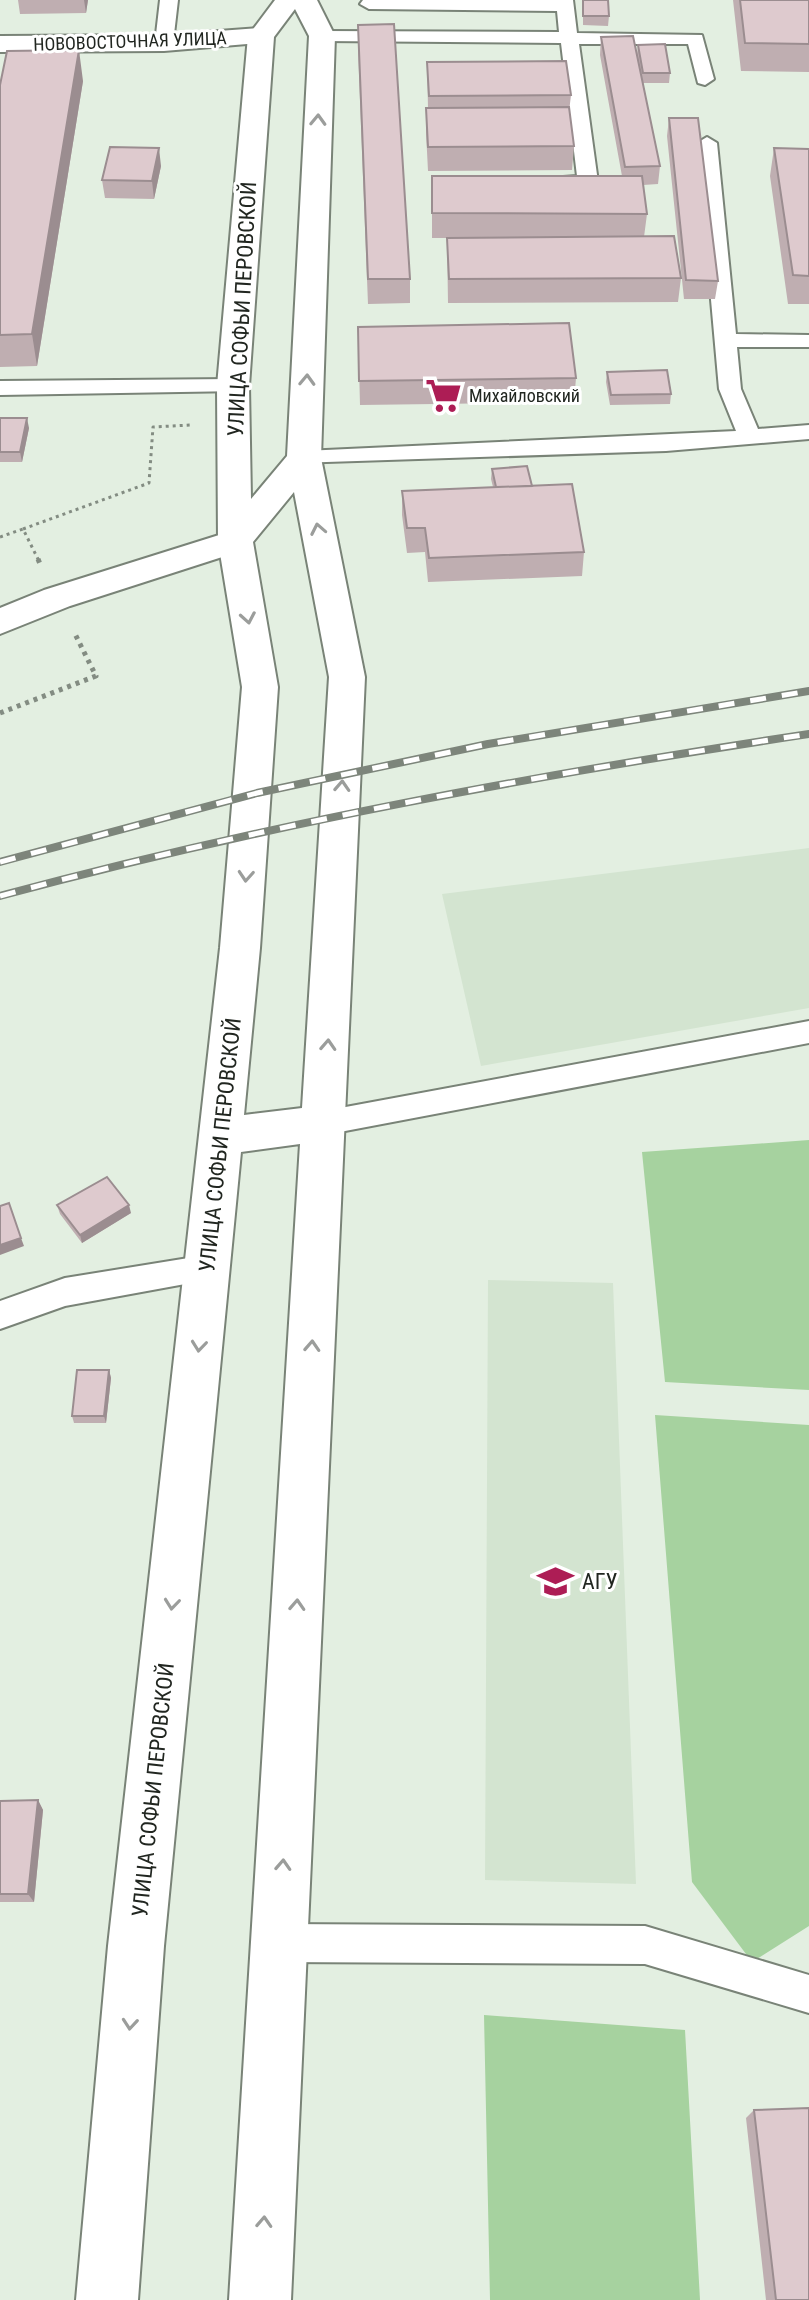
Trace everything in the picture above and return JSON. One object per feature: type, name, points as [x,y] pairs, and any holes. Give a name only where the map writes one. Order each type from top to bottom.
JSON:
[{"type":"main road","points":[[261,36],[289,0]]},
{"type":"main road","points":[[260,2300],[347,677],[304,458],[322,36],[304,0]]},
{"type":"main road","name":"НОВОВОСТОЧНАЯ УЛИЦА","points":[[0,44],[164,43],[261,36],[322,36]]},
{"type":"main road","name":"УЛИЦА СОФЬИ ПЕРОВСКОЙ","points":[[107,2300],[136,1946],[221,1136],[260,687],[235,541],[233,386],[261,36]]},
{"type":"main road","points":[[0,613],[235,541],[304,458]]},
{"type":"main road","points":[[0,622],[57,598]]},
{"type":"main road","points":[[221,1136],[324,1123]]},
{"type":"lane","points":[[164,43],[169,0]]},
{"type":"lane","points":[[369,4],[564,3],[588,182],[529,182]]},
{"type":"lane","points":[[322,36],[696,39],[705,79]]},
{"type":"lane","points":[[707,143],[730,389],[750,438]]},
{"type":"lane","points":[[725,340],[809,341]]},
{"type":"lane","points":[[0,388],[233,386]]},
{"type":"lane","points":[[304,458],[750,438],[809,432]]},
{"type":"lane","points":[[324,1123],[809,1032]]},
{"type":"lane","points":[[0,1315],[65,1292],[207,1268]]},
{"type":"lane","points":[[278,1943],[645,1945],[809,1994]]},
{"type":"path","points":[[23,529],[149,483],[153,427],[234,423]]},
{"type":"shaded area","points":[[809,848],[809,1008],[481,1066],[442,894]]},
{"type":"shaded area","name":"АГУ","points":[[488,1280],[613,1283],[636,1884],[485,1880]]},
{"type":"green space","points":[[809,1140],[809,1390],[665,1382],[642,1152]]},
{"type":"green space","points":[[655,1415],[809,1425],[809,1926],[752,1962],[692,1882]]},
{"type":"green space","points":[[484,2015],[685,2030],[700,2300],[490,2300]]},
{"type":"building","points":[[583,0],[608,0],[609,16],[583,16]]},
{"type":"building","points":[[740,0],[809,0],[809,44],[745,43]]},
{"type":"building","points":[[394,24],[410,279],[368,279],[358,25]]},
{"type":"building","points":[[633,36],[660,166],[625,167],[601,37]]},
{"type":"building","points":[[665,44],[670,73],[643,73],[638,45]]},
{"type":"building","points":[[79,50],[32,334],[0,335],[0,85],[7,51]]},
{"type":"building","points":[[566,61],[571,95],[429,96],[427,62]]},
{"type":"building","points":[[569,107],[574,146],[428,147],[426,108]]},
{"type":"building","points":[[669,118],[698,118],[718,281],[686,280]]},
{"type":"building","points":[[110,147],[159,148],[152,181],[102,180]]},
{"type":"building","points":[[774,148],[809,149],[809,276],[793,275]]},
{"type":"building","points":[[432,176],[642,176],[647,214],[432,213]]},
{"type":"building","points":[[674,236],[681,278],[449,279],[447,238]]},
{"type":"building","points":[[569,323],[576,378],[359,381],[358,327]]},
{"type":"building","points":[[667,370],[671,394],[611,395],[607,372]]},
{"type":"building","points":[[0,418],[27,418],[20,452],[0,452]]},
{"type":"building","points":[[527,466],[532,486],[496,487],[492,469]]},
{"type":"building","points":[[572,484],[584,552],[429,558],[425,528],[407,528],[402,491]]},
{"type":"building","points":[[107,1177],[129,1205],[80,1235],[57,1205]]},
{"type":"building","points":[[9,1203],[21,1238],[0,1245],[0,1206]]},
{"type":"building","points":[[77,1370],[109,1370],[104,1416],[72,1416]]},
{"type":"building","points":[[38,1800],[28,1894],[0,1894],[0,1801]]},
{"type":"building","points":[[809,2108],[809,2300],[776,2300],[754,2110]]},
{"type":"railway","points":[[0,862],[257,793],[488,744],[809,691]]},
{"type":"railway","points":[[0,896],[200,846],[402,803],[605,766],[809,734]]},
{"type":"place","name":"Михайловский","points":[[443,395]]},
{"type":"place","name":"АГУ","points":[[556,1581]]}]
